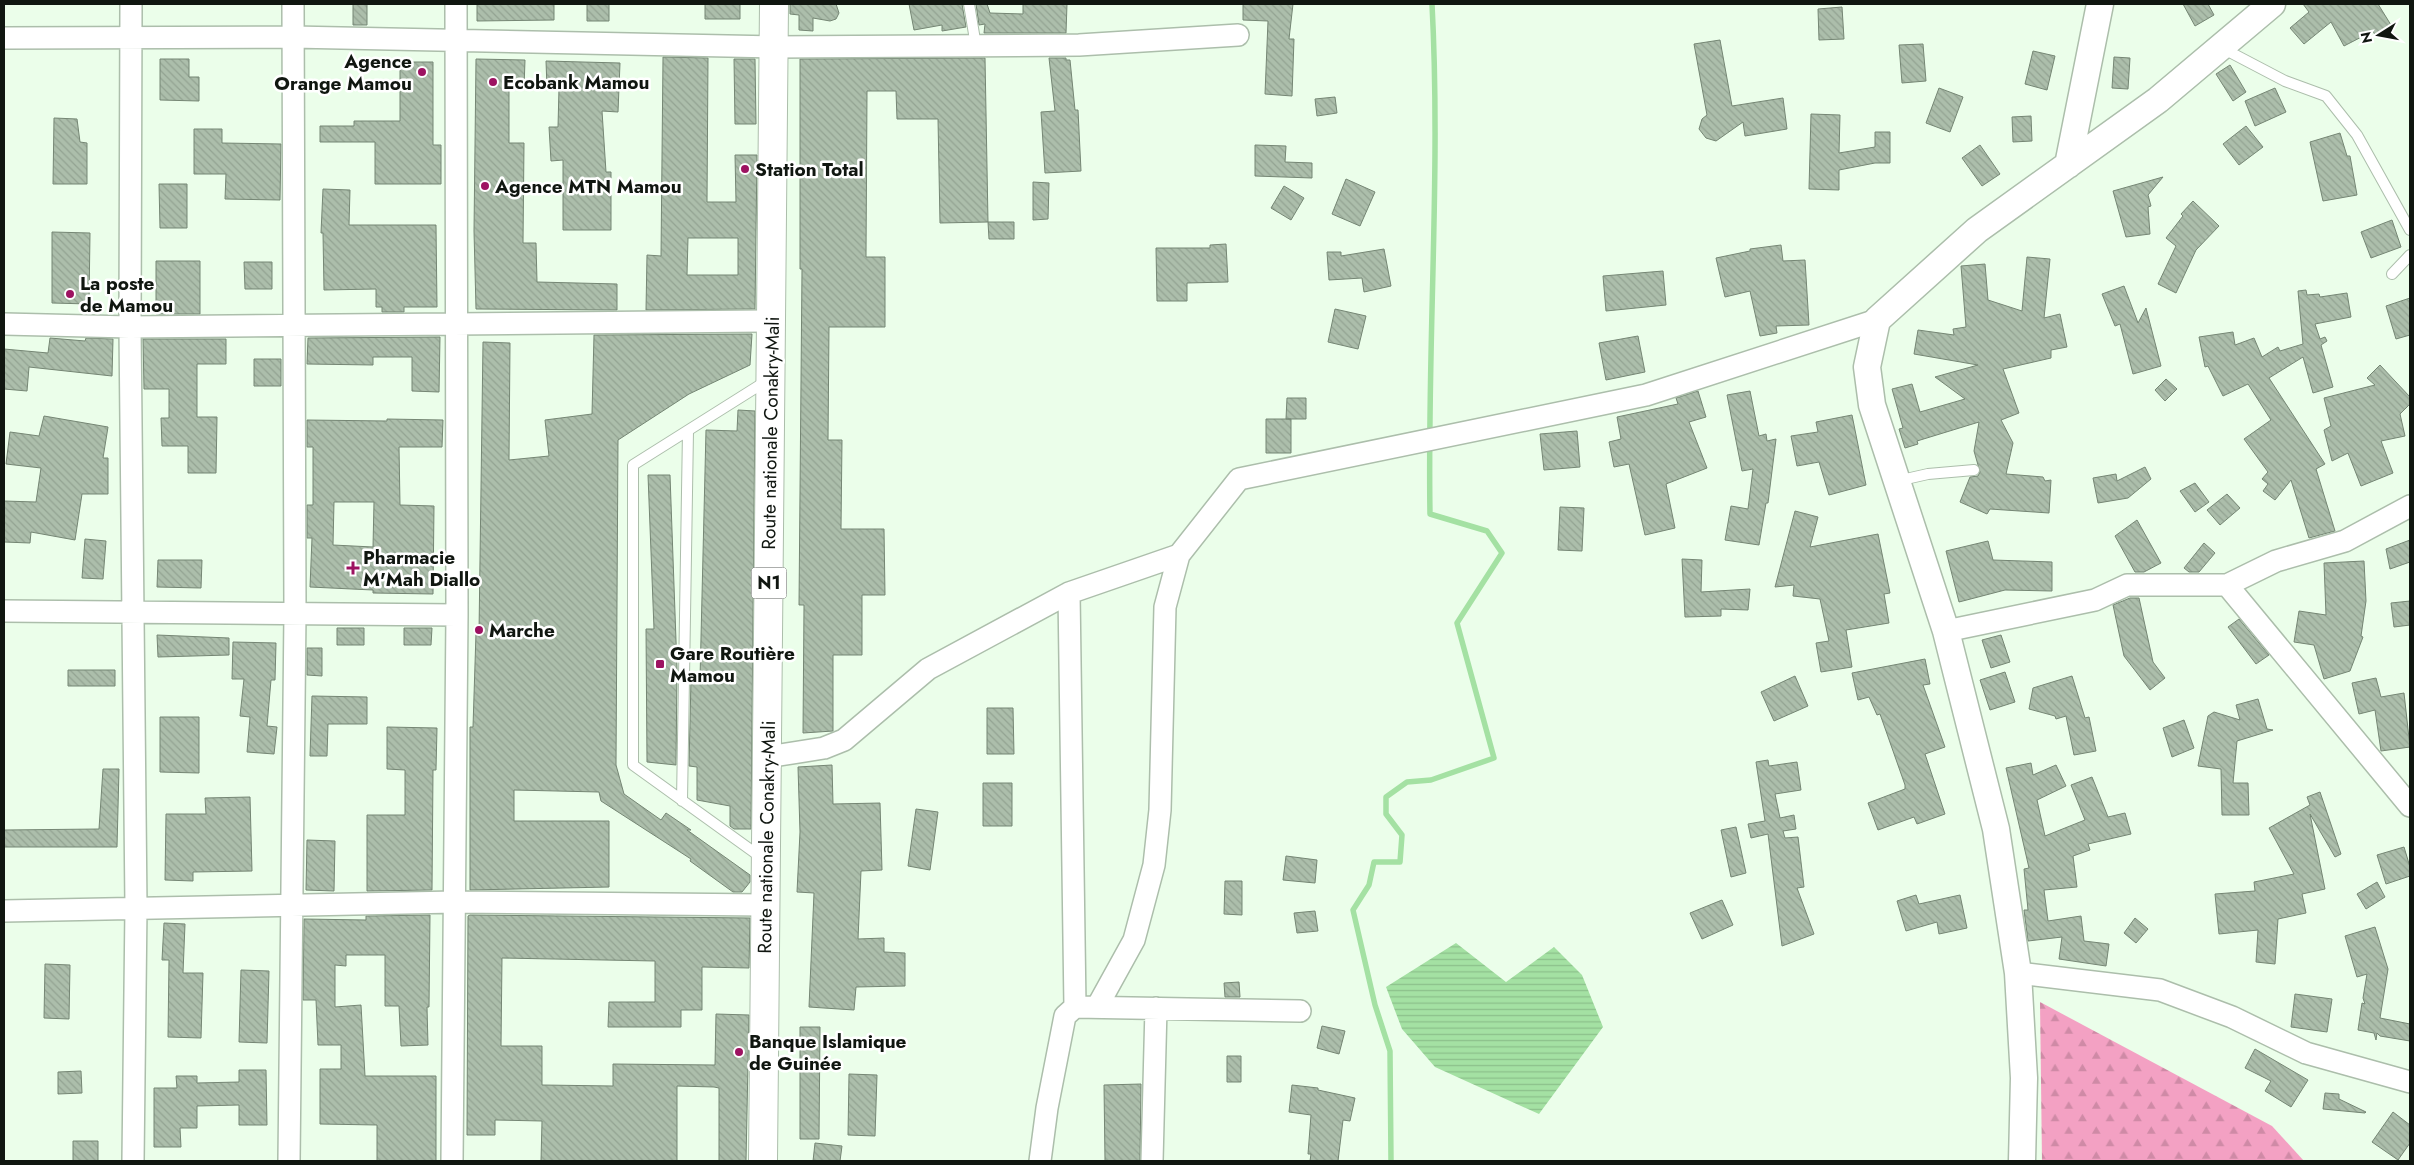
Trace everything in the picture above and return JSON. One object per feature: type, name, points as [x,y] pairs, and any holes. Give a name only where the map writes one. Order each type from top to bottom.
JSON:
[{"type":"highway","name":"Route nationale Conakry-Mali","points":[[764,1161],[774,4]]},
{"type":"street","points":[[131,4],[130,327],[136,907],[133,1161]]},
{"type":"street","points":[[289,1161],[295,613],[294,4]]},
{"type":"street","points":[[452,1161],[457,615],[456,4]]},
{"type":"street","points":[[2068,165],[2100,4]]},
{"type":"street","points":[[1097,1007],[1134,940],[1154,865],[1160,810],[1165,607],[1179,556],[1239,479],[1646,395],[1877,320],[1977,230],[2158,100],[2272,4]]},
{"type":"street","points":[[4,38],[293,37],[774,47],[1079,45],[1238,35]]},
{"type":"street","points":[[1877,320],[1867,367],[1872,405],[1946,631],[1996,829],[2018,973],[2024,1078],[2022,1159]]},
{"type":"street","points":[[4,324],[130,327],[771,321]]},
{"type":"street","points":[[1946,631],[2095,600],[2128,585],[2227,585],[2276,561],[2345,541],[2410,506]]},
{"type":"street","points":[[767,757],[824,748],[844,740],[928,669],[1069,593],[1179,556]]},
{"type":"street","points":[[2227,585],[2410,806]]},
{"type":"street","points":[[1069,593],[1075,1007]]},
{"type":"street","points":[[4,611],[457,615]]},
{"type":"street","points":[[4,911],[455,902],[766,905]]},
{"type":"street","points":[[2018,973],[2160,990],[2232,1017],[2306,1053],[2410,1082]]},
{"type":"street","points":[[1040,1161],[1047,1108],[1065,1016],[1075,1007],[1300,1011]]},
{"type":"street","points":[[1152,1161],[1156,1008]]},
{"type":"lane","points":[[969,4],[976,46]]},
{"type":"lane","points":[[2221,47],[2285,81],[2326,96],[2357,135],[2410,230]]},
{"type":"lane","points":[[2392,274],[2410,255]]},
{"type":"lane","points":[[766,861],[633,765],[633,465],[771,378]]},
{"type":"lane","points":[[682,801],[688,430]]},
{"type":"lane","points":[[1896,481],[1928,474],[1974,470]]},
{"type":"green space","points":[[2040,1002],[2272,1126],[2304,1161],[2042,1161]]},
{"type":"shaded area","points":[[1456,943],[1506,982],[1554,947],[1582,975],[1603,1027],[1539,1114],[1435,1067],[1402,1029],[1386,987]]},
{"type":"building","points":[[353,4],[367,4],[367,25],[353,25]]},
{"type":"building","points":[[477,4],[554,4],[554,20],[477,21]]},
{"type":"building","points":[[587,4],[609,4],[609,21],[587,21]]},
{"type":"building","points":[[705,4],[740,4],[740,19],[705,19]]},
{"type":"building","points":[[790,4],[836,4],[839,13],[836,19],[830,21],[813,18],[813,31],[799,30],[799,15],[790,14]]},
{"type":"building","points":[[909,4],[962,4],[966,27],[942,31],[942,25],[914,30]]},
{"type":"building","points":[[976,4],[987,4],[990,13],[1023,14],[1023,4],[1067,4],[1066,33],[984,33],[985,24],[979,25]]},
{"type":"building","points":[[1243,4],[1293,4],[1289,39],[1294,39],[1292,96],[1265,94],[1268,21],[1243,20]]},
{"type":"building","points":[[2183,4],[2208,4],[2214,15],[2195,26]]},
{"type":"building","points":[[2303,4],[2378,4],[2391,25],[2375,35],[2373,31],[2344,46],[2331,22],[2304,44],[2290,28],[2309,12]]},
{"type":"building","points":[[1842,7],[1844,39],[1819,40],[1818,9]]},
{"type":"building","points":[[1720,40],[1732,106],[1783,98],[1787,129],[1745,136],[1743,122],[1716,141],[1706,138],[1699,129],[1702,119],[1707,115],[1694,44]]},
{"type":"building","points":[[1923,44],[1926,81],[1902,83],[1899,45]]},
{"type":"building","points":[[2033,51],[2055,56],[2047,90],[2025,84]]},
{"type":"building","points":[[663,57],[708,58],[707,202],[736,202],[735,155],[757,155],[755,309],[646,310],[647,255],[661,256]],"holes":[[[688,238],[738,238],[738,275],[687,275]]]},
{"type":"building","points":[[2114,57],[2130,58],[2128,89],[2112,88]]},
{"type":"building","points":[[985,58],[988,222],[940,223],[938,119],[897,119],[896,91],[867,91],[866,257],[885,257],[885,327],[829,327],[828,440],[842,440],[841,529],[884,529],[885,595],[862,595],[862,655],[833,655],[833,731],[803,733],[804,605],[799,605],[802,269],[800,269],[800,59]]},
{"type":"building","points":[[1049,58],[1066,58],[1066,60],[1070,60],[1075,110],[1078,110],[1081,171],[1045,173],[1041,112],[1055,111]]},
{"type":"building","points":[[160,59],[189,59],[189,77],[199,77],[199,101],[160,100]]},
{"type":"building","points":[[476,59],[525,60],[524,88],[509,87],[509,143],[524,143],[523,243],[536,243],[537,282],[617,284],[617,310],[476,309],[474,231]]},
{"type":"building","points":[[734,59],[755,59],[756,124],[735,124]]},
{"type":"building","points":[[546,61],[620,63],[618,112],[602,111],[606,172],[611,172],[611,230],[563,230],[563,160],[551,161],[549,127],[558,127],[559,88],[547,88]]},
{"type":"building","points":[[400,62],[433,62],[433,145],[441,145],[441,184],[375,184],[375,142],[320,142],[320,126],[354,126],[354,121],[400,121]]},
{"type":"building","points":[[2230,65],[2246,92],[2233,101],[2216,74]]},
{"type":"building","points":[[1939,88],[1963,97],[1950,132],[1926,123]]},
{"type":"building","points":[[2275,88],[2286,112],[2255,126],[2245,101]]},
{"type":"building","points":[[1335,97],[1337,113],[1317,116],[1315,99]]},
{"type":"building","points":[[1811,114],[1840,115],[1839,153],[1875,147],[1875,132],[1890,132],[1890,163],[1875,163],[1839,170],[1839,190],[1809,189]]},
{"type":"building","points":[[2031,116],[2032,141],[2013,142],[2012,117]]},
{"type":"building","points":[[54,118],[77,119],[80,142],[87,143],[87,184],[53,184]]},
{"type":"building","points":[[2246,126],[2263,147],[2239,165],[2223,144]]},
{"type":"building","points":[[194,129],[222,129],[222,143],[281,144],[280,200],[225,199],[226,174],[194,174]]},
{"type":"building","points":[[2340,133],[2347,156],[2350,156],[2357,195],[2323,201],[2310,142]]},
{"type":"building","points":[[1255,145],[1286,146],[1285,162],[1312,163],[1312,178],[1255,176]]},
{"type":"building","points":[[1980,145],[2000,174],[1982,186],[1962,158]]},
{"type":"building","points":[[2163,177],[2148,195],[2151,206],[2148,207],[2150,234],[2126,237],[2113,191]]},
{"type":"building","points":[[1346,179],[1375,192],[1360,226],[1332,214]]},
{"type":"building","points":[[1033,182],[1049,183],[1048,219],[1033,220]]},
{"type":"building","points":[[159,184],[187,184],[187,228],[160,228]]},
{"type":"building","points":[[1284,186],[1304,198],[1291,220],[1271,208]]},
{"type":"building","points":[[323,189],[350,190],[349,225],[436,225],[437,307],[404,307],[404,312],[382,312],[382,307],[376,307],[376,289],[324,290],[323,233],[321,233]]},
{"type":"building","points":[[2193,201],[2219,226],[2196,250],[2176,293],[2158,284],[2176,246],[2166,238],[2183,216],[2181,214]]},
{"type":"building","points":[[2392,220],[2401,247],[2371,258],[2361,232]]},
{"type":"building","points":[[988,222],[1014,222],[1014,239],[989,239]]},
{"type":"building","points":[[52,232],[90,233],[89,304],[52,303]]},
{"type":"building","points":[[1226,244],[1228,282],[1187,283],[1187,301],[1157,301],[1156,248],[1210,248],[1210,245]]},
{"type":"building","points":[[1781,245],[1783,261],[1805,260],[1809,325],[1776,326],[1777,333],[1760,336],[1750,291],[1725,297],[1716,258],[1750,251],[1750,249]]},
{"type":"building","points":[[1384,249],[1391,286],[1364,292],[1362,278],[1329,280],[1327,252],[1341,252],[1341,256]]},
{"type":"building","points":[[2027,257],[2050,259],[2044,318],[2060,314],[2067,347],[2051,350],[2051,358],[2003,369],[2019,413],[2001,420],[2013,443],[2006,474],[2043,477],[2045,481],[2051,480],[2049,513],[1990,509],[1987,514],[1960,502],[1970,477],[1978,476],[1980,472],[1974,451],[1979,422],[1917,441],[1918,444],[1905,448],[1899,429],[1903,428],[1892,389],[1912,384],[1920,412],[1965,399],[1935,377],[1978,365],[1914,354],[1918,330],[1954,335],[1953,329],[1966,327],[1961,266],[1985,264],[1988,300],[2022,311]]},
{"type":"building","points":[[156,261],[200,261],[200,314],[156,314]]},
{"type":"building","points":[[244,262],[272,262],[272,289],[245,289]]},
{"type":"building","points":[[1663,271],[1666,305],[1606,311],[1603,276]]},
{"type":"building","points":[[2124,286],[2138,323],[2146,308],[2161,366],[2133,374],[2120,324],[2115,326],[2102,294]]},
{"type":"building","points":[[2306,290],[2307,295],[2319,294],[2320,297],[2347,293],[2351,317],[2315,324],[2320,339],[2325,337],[2327,341],[2321,345],[2333,387],[2313,393],[2303,357],[2269,378],[2325,464],[2316,469],[2335,531],[2309,538],[2291,480],[2275,500],[2263,491],[2268,484],[2262,479],[2268,472],[2244,439],[2271,420],[2248,384],[2223,396],[2208,366],[2205,367],[2199,337],[2233,332],[2235,345],[2254,338],[2262,357],[2278,347],[2280,351],[2303,344],[2298,291]]},
{"type":"building","points":[[2410,298],[2410,335],[2396,339],[2386,306]]},
{"type":"building","points":[[1335,309],[1366,316],[1358,349],[1328,342]]},
{"type":"building","points":[[752,334],[750,365],[689,394],[618,440],[616,765],[624,794],[661,820],[666,813],[691,830],[687,830],[750,875],[750,882],[742,892],[733,892],[690,861],[691,859],[601,801],[599,792],[514,790],[514,821],[609,821],[609,887],[470,890],[470,727],[473,727],[476,633],[479,633],[483,342],[510,343],[509,460],[549,456],[545,420],[592,414],[594,335]]},
{"type":"building","points":[[1638,336],[1645,372],[1606,380],[1599,343]]},
{"type":"building","points":[[440,337],[439,392],[412,391],[412,357],[373,357],[373,365],[307,364],[308,338]]},
{"type":"building","points":[[50,338],[85,341],[86,338],[113,339],[112,376],[29,367],[27,391],[4,389],[4,349],[48,353]]},
{"type":"building","points":[[143,339],[226,339],[226,364],[197,364],[197,417],[217,417],[216,473],[188,473],[188,446],[162,446],[161,418],[169,418],[169,389],[144,389]]},
{"type":"building","points":[[254,359],[281,359],[281,386],[254,386]]},
{"type":"building","points":[[2380,365],[2410,397],[2410,404],[2400,414],[2405,436],[2381,441],[2393,473],[2361,486],[2348,453],[2332,461],[2324,430],[2331,426],[2324,398],[2375,385],[2367,378]]},
{"type":"building","points":[[2166,379],[2177,389],[2165,401],[2155,390]]},
{"type":"building","points":[[1698,391],[1706,417],[1689,422],[1707,468],[1666,484],[1675,528],[1645,535],[1629,464],[1614,467],[1609,442],[1621,439],[1617,417],[1678,404],[1676,398]]},
{"type":"building","points":[[1750,391],[1759,436],[1766,434],[1767,441],[1776,439],[1768,503],[1766,503],[1759,545],[1725,540],[1731,506],[1748,509],[1753,469],[1742,471],[1727,395]]},
{"type":"building","points":[[1287,398],[1306,398],[1306,419],[1286,419]]},
{"type":"building","points":[[738,410],[755,411],[751,829],[734,829],[730,826],[730,806],[697,800],[697,767],[689,766],[691,679],[700,679],[706,430],[737,431]]},
{"type":"building","points":[[1852,415],[1866,485],[1829,495],[1819,462],[1797,466],[1791,436],[1818,432],[1816,422]]},
{"type":"building","points":[[44,416],[108,427],[103,458],[108,458],[108,494],[82,494],[75,540],[31,532],[30,543],[4,542],[4,501],[36,502],[41,468],[6,464],[10,432],[39,436]]},
{"type":"building","points":[[387,419],[443,420],[442,447],[399,447],[400,505],[434,506],[433,594],[373,593],[373,590],[310,587],[312,538],[307,538],[307,505],[313,505],[313,447],[307,447],[307,420],[387,421]],"holes":[[[334,502],[374,502],[373,547],[333,545]]]},
{"type":"building","points":[[1266,419],[1291,419],[1291,453],[1266,453]]},
{"type":"building","points":[[1577,431],[1580,467],[1544,470],[1540,434]]},
{"type":"building","points":[[2145,467],[2151,479],[2128,498],[2098,503],[2093,478],[2116,474],[2117,481]]},
{"type":"building","points":[[648,475],[670,475],[677,668],[676,765],[647,762],[646,629],[654,629]]},
{"type":"building","points":[[2195,483],[2209,502],[2195,512],[2180,491]]},
{"type":"building","points":[[2227,494],[2240,508],[2220,525],[2207,510]]},
{"type":"building","points":[[1560,507],[1584,508],[1582,551],[1558,550]]},
{"type":"building","points":[[1795,511],[1818,517],[1810,547],[1878,534],[1890,593],[1884,594],[1889,623],[1846,630],[1852,667],[1821,672],[1816,643],[1829,641],[1820,599],[1793,596],[1794,585],[1775,587]]},
{"type":"building","points":[[2137,520],[2161,563],[2144,572],[2135,572],[2115,536]]},
{"type":"building","points":[[85,539],[106,541],[103,579],[82,578]]},
{"type":"building","points":[[2410,540],[2410,562],[2390,569],[2386,549]]},
{"type":"building","points":[[1988,541],[1993,560],[2052,562],[2052,591],[2005,590],[1959,602],[1946,551]]},
{"type":"building","points":[[2204,543],[2215,553],[2199,572],[2189,572],[2184,568]]},
{"type":"building","points":[[1682,559],[1702,560],[1701,592],[1750,589],[1748,610],[1721,609],[1721,616],[1685,617]]},
{"type":"building","points":[[158,560],[202,560],[201,588],[157,587]]},
{"type":"building","points":[[2364,561],[2366,601],[2361,636],[2363,637],[2350,671],[2324,679],[2314,645],[2294,642],[2299,611],[2326,615],[2324,563]]},
{"type":"building","points":[[2130,598],[2139,598],[2153,662],[2165,678],[2150,690],[2124,656],[2113,605]]},
{"type":"building","points":[[2410,601],[2410,625],[2394,627],[2391,603]]},
{"type":"building","points":[[2239,619],[2269,655],[2256,664],[2228,627]]},
{"type":"building","points":[[337,628],[364,628],[364,645],[337,645]]},
{"type":"building","points":[[404,628],[432,628],[431,645],[404,645]]},
{"type":"building","points":[[157,635],[229,638],[229,655],[158,657]]},
{"type":"building","points":[[2001,635],[2010,662],[1991,668],[1982,640]]},
{"type":"building","points":[[233,642],[276,643],[275,680],[271,680],[267,726],[277,727],[274,754],[247,752],[250,717],[240,716],[244,679],[232,679]]},
{"type":"building","points":[[307,648],[322,648],[322,676],[307,675]]},
{"type":"building","points":[[1925,659],[1930,684],[1923,685],[1945,747],[1925,754],[1945,814],[1917,824],[1914,817],[1878,830],[1868,803],[1905,789],[1905,785],[1880,714],[1877,715],[1869,697],[1858,700],[1852,673]]},
{"type":"building","points":[[68,670],[115,670],[115,686],[68,686]]},
{"type":"building","points":[[2005,672],[2015,702],[1990,710],[1980,680]]},
{"type":"building","points":[[1795,676],[1808,706],[1774,721],[1761,692]]},
{"type":"building","points":[[2072,676],[2085,718],[2089,717],[2096,751],[2074,755],[2066,716],[2056,719],[2055,716],[2029,709],[2033,688]]},
{"type":"building","points":[[2376,678],[2381,697],[2404,693],[2410,747],[2381,751],[2375,710],[2359,714],[2352,683]]},
{"type":"building","points":[[312,696],[367,697],[367,724],[328,724],[327,756],[310,756]]},
{"type":"building","points":[[2258,699],[2267,729],[2273,730],[2237,741],[2233,783],[2248,783],[2249,815],[2222,815],[2221,769],[2198,766],[2208,716],[2214,712],[2240,720],[2236,705]]},
{"type":"building","points":[[987,708],[1013,708],[1014,754],[987,754]]},
{"type":"building","points":[[160,717],[199,717],[199,773],[160,772]]},
{"type":"building","points":[[2184,720],[2194,748],[2172,757],[2163,728]]},
{"type":"building","points":[[387,727],[437,728],[436,770],[433,770],[432,890],[367,891],[367,815],[405,815],[405,770],[387,769]]},
{"type":"building","points":[[1768,760],[1769,766],[1797,762],[1801,790],[1775,794],[1780,818],[1794,815],[1796,829],[1783,831],[1785,838],[1798,837],[1804,887],[1797,888],[1814,934],[1782,946],[1768,834],[1751,838],[1748,824],[1765,821],[1756,762]]},
{"type":"building","points":[[2031,763],[2033,775],[2056,765],[2066,786],[2037,800],[2045,836],[2085,820],[2071,785],[2092,777],[2108,817],[2125,813],[2131,834],[2088,844],[2090,850],[2073,856],[2077,887],[2044,890],[2048,921],[2081,916],[2084,941],[2109,944],[2106,966],[2059,959],[2062,937],[2028,941],[2024,910],[2028,910],[2024,869],[2029,868],[2006,768]]},
{"type":"building","points":[[832,765],[833,804],[880,803],[882,870],[861,871],[858,939],[884,938],[884,952],[905,953],[905,986],[856,987],[854,1010],[809,1007],[814,893],[797,892],[800,832],[798,767]]},
{"type":"building","points":[[103,769],[119,769],[117,847],[4,847],[4,830],[99,829]]},
{"type":"building","points":[[983,783],[1012,783],[1012,826],[983,826]]},
{"type":"building","points":[[2320,792],[2341,854],[2335,857],[2310,814],[2325,889],[2302,894],[2306,913],[2278,919],[2275,964],[2256,962],[2258,930],[2219,934],[2215,894],[2255,891],[2254,882],[2294,874],[2269,828],[2310,805],[2307,797]]},
{"type":"building","points":[[250,797],[252,871],[193,872],[193,881],[165,880],[166,814],[206,814],[205,798]]},
{"type":"building","points":[[916,809],[938,812],[930,870],[908,866]]},
{"type":"building","points":[[1736,827],[1746,873],[1731,877],[1721,830]]},
{"type":"building","points":[[307,840],[335,841],[334,891],[306,890]]},
{"type":"building","points":[[2404,847],[2410,867],[2410,876],[2386,884],[2377,855]]},
{"type":"building","points":[[1286,856],[1317,860],[1315,883],[1283,880]]},
{"type":"building","points":[[1225,881],[1242,881],[1242,915],[1224,914]]},
{"type":"building","points":[[2377,882],[2385,897],[2366,909],[2357,894]]},
{"type":"building","points":[[1916,895],[1919,904],[1960,895],[1967,928],[1939,934],[1937,922],[1906,931],[1897,901]]},
{"type":"building","points":[[1722,900],[1733,925],[1702,939],[1690,913]]},
{"type":"building","points":[[1315,911],[1318,931],[1297,933],[1294,913]]},
{"type":"building","points":[[430,915],[429,1007],[427,1007],[428,1045],[401,1046],[399,1006],[385,1006],[385,955],[346,955],[346,966],[335,965],[335,1007],[361,1005],[365,1076],[436,1076],[436,1161],[377,1161],[377,1125],[320,1124],[320,1069],[341,1069],[341,1045],[318,1045],[316,1000],[303,1000],[304,919],[366,920],[366,916]]},
{"type":"building","points":[[468,916],[750,918],[749,968],[702,967],[702,1010],[681,1010],[681,1027],[608,1027],[609,1002],[655,1002],[655,961],[502,958],[501,1046],[542,1046],[542,1085],[613,1086],[613,1064],[715,1065],[716,1014],[749,1015],[746,1161],[719,1161],[719,1088],[714,1087],[677,1086],[677,1161],[541,1161],[542,1121],[495,1120],[495,1135],[467,1135]]},
{"type":"building","points":[[2135,918],[2148,929],[2136,943],[2124,933]]},
{"type":"building","points":[[164,923],[185,924],[183,973],[203,973],[201,1038],[168,1037],[169,960],[162,960]]},
{"type":"building","points":[[2375,927],[2388,969],[2380,1018],[2410,1024],[2410,1041],[2380,1036],[2377,1033],[2376,1040],[2374,1033],[2358,1030],[2362,1003],[2365,1004],[2363,998],[2367,974],[2357,977],[2345,936]]},
{"type":"building","points":[[45,964],[70,965],[69,1019],[44,1018]]},
{"type":"building","points":[[241,970],[269,971],[267,1043],[239,1042]]},
{"type":"building","points":[[1239,982],[1240,997],[1225,997],[1224,983]]},
{"type":"building","points":[[2295,994],[2332,999],[2327,1032],[2291,1027]]},
{"type":"building","points":[[1322,1026],[1345,1031],[1339,1054],[1317,1048]]},
{"type":"building","points":[[800,1027],[820,1027],[819,1139],[800,1139]]},
{"type":"building","points":[[2255,1049],[2308,1080],[2291,1107],[2265,1091],[2271,1081],[2245,1068]]},
{"type":"building","points":[[1227,1056],[1241,1056],[1241,1082],[1227,1082]]},
{"type":"building","points":[[239,1070],[266,1070],[267,1125],[239,1125],[239,1105],[197,1106],[197,1128],[180,1128],[181,1147],[154,1147],[154,1088],[177,1088],[176,1076],[197,1076],[197,1083],[239,1082]]},
{"type":"building","points":[[81,1071],[82,1093],[58,1094],[58,1072]]},
{"type":"building","points":[[849,1074],[877,1075],[875,1136],[848,1135]]},
{"type":"building","points":[[1141,1084],[1140,1161],[1105,1161],[1104,1085]]},
{"type":"building","points":[[1292,1085],[1318,1088],[1318,1090],[1355,1098],[1350,1121],[1343,1120],[1338,1161],[1310,1161],[1311,1154],[1308,1154],[1311,1115],[1289,1112]]},
{"type":"building","points":[[2325,1093],[2339,1094],[2339,1099],[2366,1112],[2323,1109]]},
{"type":"building","points":[[2393,1112],[2410,1125],[2410,1143],[2398,1160],[2372,1142]]},
{"type":"building","points":[[73,1141],[98,1141],[98,1161],[73,1161]]},
{"type":"building","points":[[815,1143],[842,1146],[840,1161],[813,1161]]},
{"type":"waterway","points":[[1391,1161],[1390,1051],[1375,1005],[1353,910],[1369,885],[1374,862],[1400,862],[1402,835],[1386,814],[1386,797],[1407,782],[1431,780],[1494,758],[1457,623],[1502,553],[1487,531],[1430,514],[1430,386],[1435,195],[1432,4]]},
{"type":"place","name":"Agence Orange Mamou","points":[[422,72]]},
{"type":"place","name":"Ecobank Mamou","points":[[493,82]]},
{"type":"place","name":"Station Total","points":[[745,169]]},
{"type":"place","name":"Agence MTN Mamou","points":[[485,186]]},
{"type":"place","name":"La poste de Mamou","points":[[70,294]]},
{"type":"place","name":"Pharmacie M'Mah Diallo","points":[[353,568]]},
{"type":"place","name":"Marche","points":[[479,630]]},
{"type":"place","name":"Gare Routière Mamou","points":[[660,664]]},
{"type":"place","name":"Banque Islamique de Guinée","points":[[739,1052]]}]
